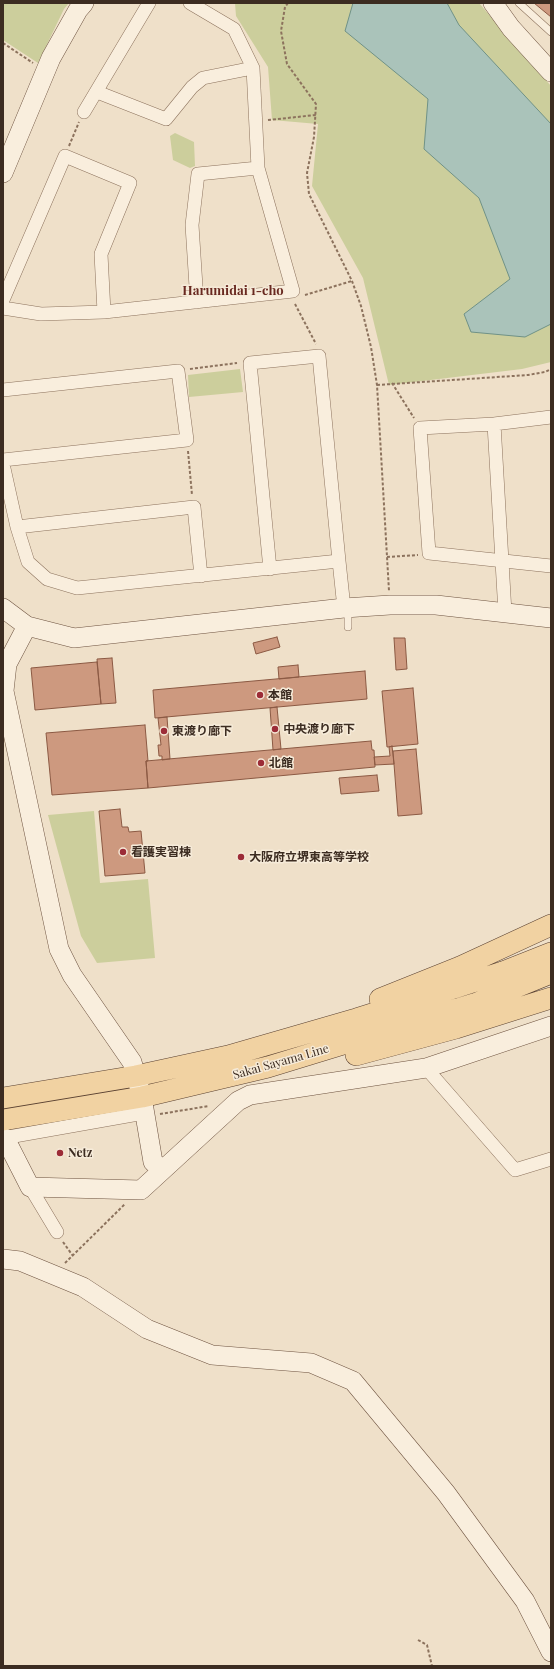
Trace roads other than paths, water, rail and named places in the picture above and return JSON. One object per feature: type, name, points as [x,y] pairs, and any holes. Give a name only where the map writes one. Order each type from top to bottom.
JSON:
[{"type":"main road","points":[[268,1043],[460,967],[551,925]]},
{"type":"main road","name":"Sakai Sayama Line","points":[[3,1098],[136,1076],[228,1056],[451,990],[551,953]]},
{"type":"main road","name":"Sakai Sayama Line","points":[[4,1132],[146,1109],[268,1067],[477,1003],[551,974]]},
{"type":"main road","points":[[268,1067],[318,1065],[456,1028],[551,998]]},
{"type":"street","points":[[3,173],[51,58],[78,10],[84,3]]},
{"type":"street","points":[[84,112],[149,3]]},
{"type":"street","points":[[3,308],[41,314],[104,312],[291,292],[258,168],[253,68],[234,29],[190,3]]},
{"type":"street","points":[[493,3],[511,28],[551,72]]},
{"type":"street","points":[[97,92],[166,119],[192,87],[203,78],[253,68]]},
{"type":"street","points":[[3,300],[65,156],[130,183],[101,254],[104,312]]},
{"type":"street","points":[[197,302],[192,226],[198,174],[258,168]]},
{"type":"street","points":[[270,569],[250,363],[319,356],[339,562],[346,608]]},
{"type":"street","points":[[3,390],[178,371],[187,440],[3,460]]},
{"type":"street","points":[[551,417],[494,424],[420,428],[429,553],[551,566]]},
{"type":"street","points":[[494,424],[506,613]]},
{"type":"street","points":[[3,464],[17,527],[28,562],[47,579],[77,588],[339,562]]},
{"type":"street","points":[[17,527],[194,507],[201,576]]},
{"type":"street","points":[[3,608],[27,626],[74,638],[346,608],[390,605],[421,605],[551,618]]},
{"type":"street","points":[[27,626],[7,664],[4,691],[58,948],[72,975],[132,1062],[146,1109],[153,1162],[162,1169]]},
{"type":"street","points":[[30,1187],[141,1190],[162,1169],[238,1101],[250,1095],[426,1068],[551,1026]]},
{"type":"street","points":[[426,1068],[515,1170],[551,1159]]},
{"type":"street","points":[[4,1132],[30,1187],[57,1232]]},
{"type":"street","points":[[3,1259],[20,1261],[83,1287],[147,1329],[212,1355],[311,1363],[353,1381],[446,1493],[526,1601],[551,1652]]},
{"type":"lane","points":[[518,3],[551,32]]},
{"type":"lane","points":[[346,608],[348,627]]},
{"type":"water","points":[[353,3],[447,3],[459,25],[551,124],[551,324],[525,337],[471,332],[464,314],[510,279],[479,198],[424,149],[428,99],[345,31]]},
{"type":"place","name":"本館","points":[[260,695]]},
{"type":"place","name":"中央渡り廊下","points":[[275,729]]},
{"type":"place","name":"東渡り廊下","points":[[164,731]]},
{"type":"place","name":"北館","points":[[261,763]]},
{"type":"place","name":"看護実習棟","points":[[123,852]]},
{"type":"place","name":"大阪府立堺東高等学校","points":[[241,857]]},
{"type":"place","name":"Netz","points":[[60,1153]]},
{"type":"district","name":"Harumidai 1-cho","points":[[233,291]]}]
